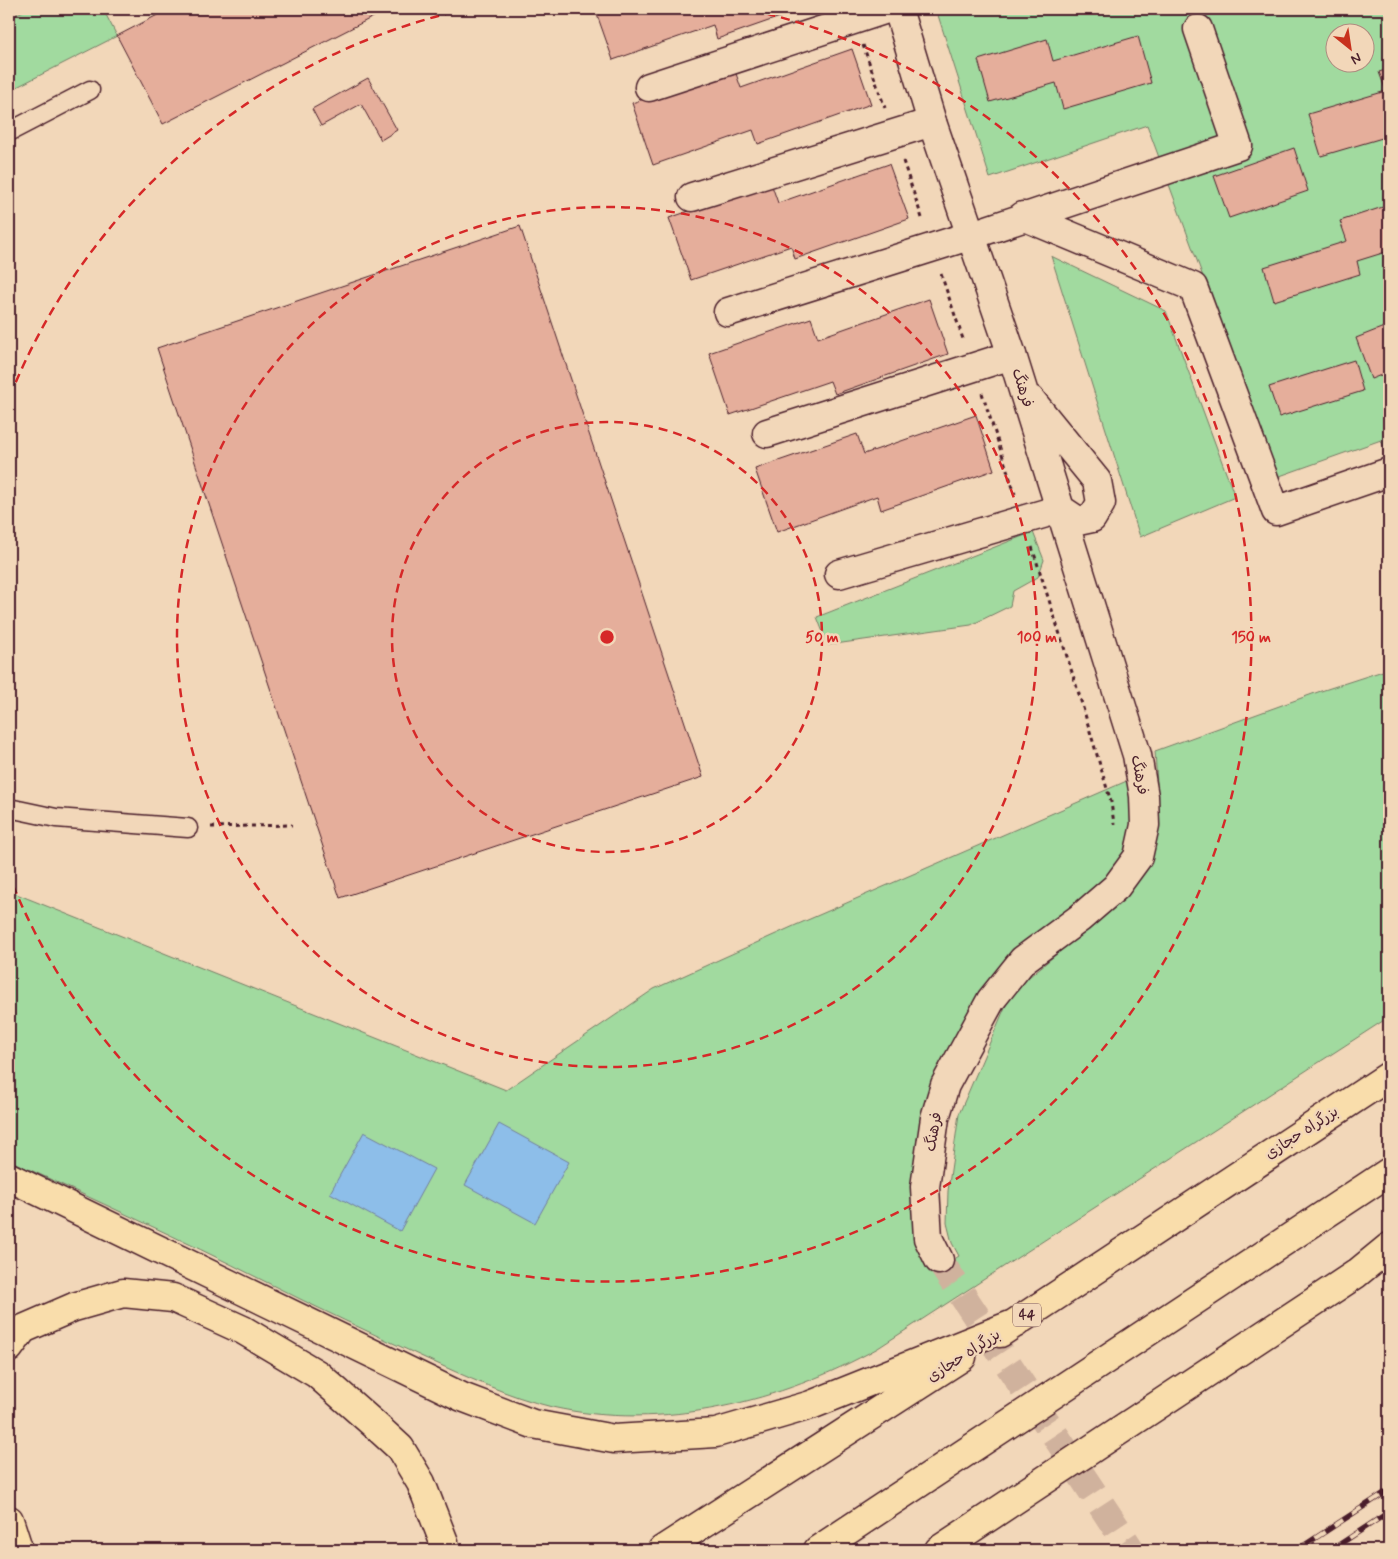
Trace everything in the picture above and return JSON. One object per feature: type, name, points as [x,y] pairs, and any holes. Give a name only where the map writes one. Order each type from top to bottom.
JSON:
[{"type":"highway","name":"بزرگراه حجازی","points":[[662,1550],[1016,1322],[1389,1076]]},
{"type":"highway","points":[[818,1550],[1389,1172]]},
{"type":"highway","points":[[9,1177],[462,1397],[533,1424],[614,1438],[716,1434],[811,1404],[1016,1322]]},
{"type":"highway","points":[[939,1550],[1356,1274],[1389,1246]]},
{"type":"highway","points":[[9,1348],[23,1329],[74,1307],[123,1294],[173,1298],[244,1330],[317,1374],[400,1448],[421,1483],[444,1542],[442,1550]]},
{"type":"highway","points":[[9,1520],[18,1548]]},
{"type":"street","points":[[649,87],[887,9]]},
{"type":"street","name":"فرهنگ","points":[[898,9],[969,236],[1012,355],[1137,755],[1144,796],[1145,825],[1138,856],[1116,888],[1080,918],[1023,960],[991,1000],[945,1084],[935,1118],[925,1187],[928,1238],[939,1260]]},
{"type":"street","points":[[728,312],[969,236],[1023,216],[1238,146],[1198,29]]},
{"type":"street","points":[[692,197],[932,122]]},
{"type":"street","points":[[1023,216],[1193,287],[1276,511],[1389,472]]},
{"type":"street","points":[[767,433],[1012,355]]},
{"type":"street","points":[[839,574],[1060,509],[1078,521],[1092,518],[1101,503],[1098,481],[1022,389]]},
{"type":"lane","points":[[9,132],[90,90]]},
{"type":"lane","points":[[9,808],[56,818],[188,828]]},
{"type":"path","points":[[855,19],[1023,519],[1078,690],[1111,802],[1115,827]]},
{"type":"path","points":[[188,828],[292,825]]},
{"type":"green space","points":[[27,9],[103,9],[117,36],[9,91],[9,18]]},
{"type":"green space","points":[[936,9],[1389,9],[1389,459],[1381,440],[1277,477],[1147,125],[990,178]]},
{"type":"green space","points":[[1051,256],[1166,311],[1235,497],[1140,537]]},
{"type":"green space","points":[[1033,532],[1044,560],[1038,577],[1013,591],[1010,606],[971,625],[828,645],[817,617]]},
{"type":"green space","points":[[1389,669],[1389,1017],[878,1348],[802,1384],[720,1407],[678,1414],[636,1416],[594,1414],[535,1403],[487,1385],[425,1358],[324,1311],[169,1234],[9,1160],[9,891],[506,1090],[654,989],[1129,780],[1131,825],[1122,857],[1107,879],[1006,957],[966,1022],[925,1105],[935,1272],[959,1256],[952,1243],[947,1223],[948,1191],[959,1114],[1012,991],[1088,928],[1153,841],[1158,800],[1155,751],[1318,692]]},
{"type":"water","points":[[499,1124],[569,1162],[535,1223],[465,1185]]},
{"type":"water","points":[[364,1132],[434,1169],[400,1231],[330,1193]]},
{"type":"building","points":[[169,9],[384,9],[385,11],[163,124],[117,36]]},
{"type":"building","points":[[595,9],[803,9],[717,39],[713,25],[613,60]]},
{"type":"building","points":[[1138,36],[1151,83],[1063,109],[1056,83],[990,102],[978,60],[1047,39],[1053,61]]},
{"type":"building","points":[[852,49],[871,104],[758,144],[753,130],[653,165],[632,103],[734,68],[741,88]]},
{"type":"building","points":[[1389,69],[1389,136],[1321,156],[1308,114],[1386,91],[1379,72]]},
{"type":"building","points":[[368,78],[397,130],[381,140],[361,104],[321,126],[312,109]]},
{"type":"building","points":[[1294,148],[1308,191],[1229,218],[1214,176]]},
{"type":"building","points":[[889,164],[909,219],[795,259],[791,246],[691,280],[669,218],[771,183],[778,203]]},
{"type":"building","points":[[1389,205],[1389,251],[1357,261],[1360,274],[1274,301],[1264,267],[1347,241],[1340,221]]},
{"type":"building","points":[[520,226],[703,777],[340,898],[157,348]]},
{"type":"building","points":[[929,299],[948,354],[835,394],[830,381],[730,415],[709,353],[811,318],[818,338]]},
{"type":"building","points":[[1389,325],[1389,372],[1371,379],[1356,338]]},
{"type":"building","points":[[1354,360],[1363,391],[1279,417],[1269,387]]},
{"type":"building","points":[[976,415],[994,470],[881,510],[877,496],[777,532],[755,469],[857,434],[864,454]]},
{"type":"tunnel","points":[[939,1260],[1131,1550]]},
{"type":"railway","points":[[1297,1550],[1389,1490]]},
{"type":"railway","points":[[1331,1550],[1389,1512]]}]
